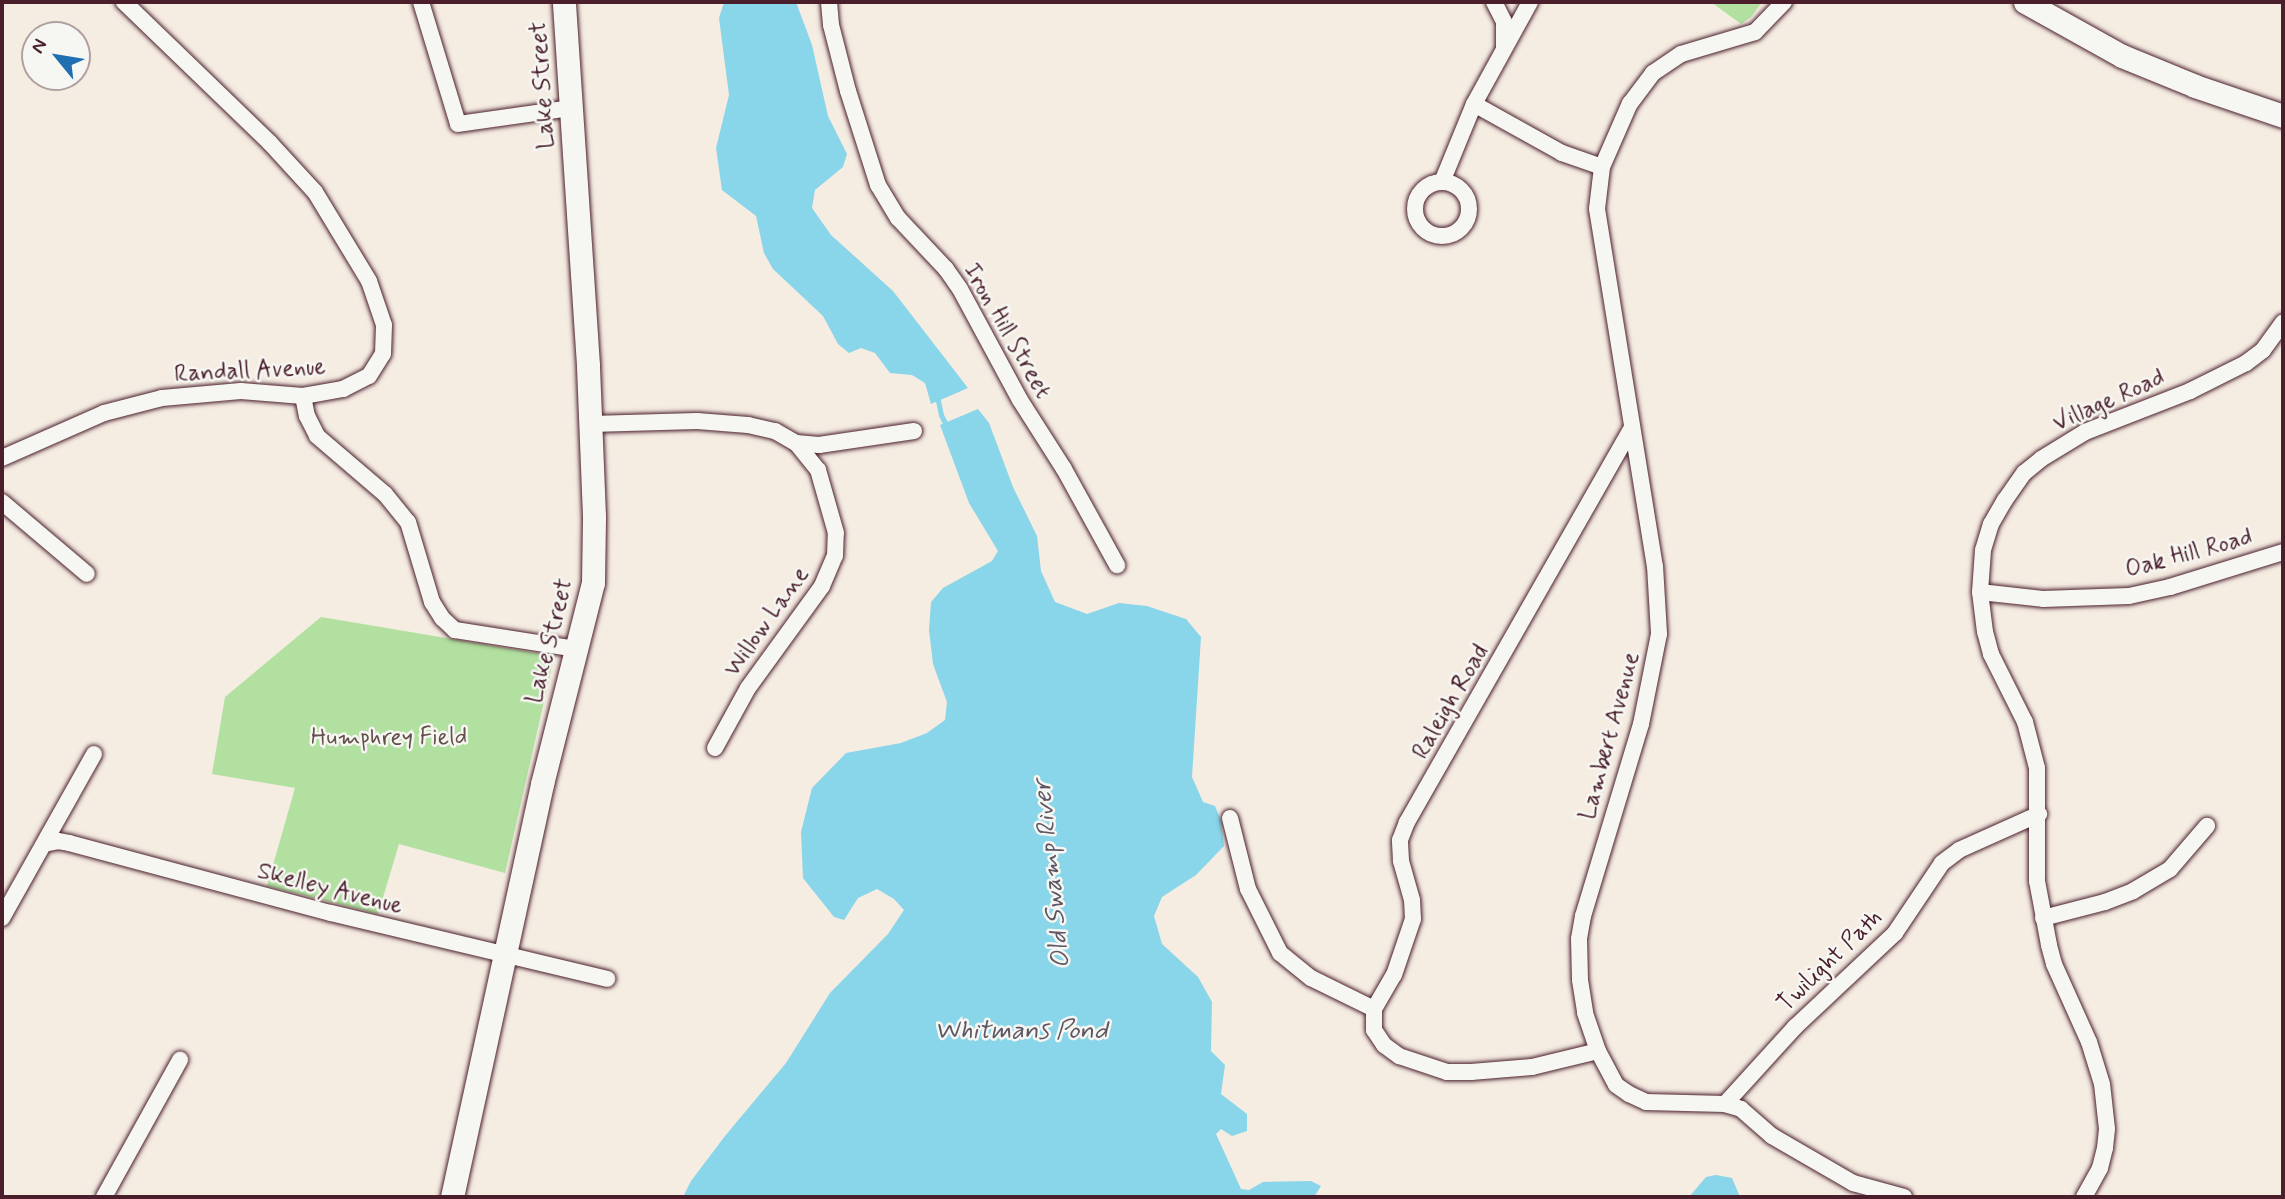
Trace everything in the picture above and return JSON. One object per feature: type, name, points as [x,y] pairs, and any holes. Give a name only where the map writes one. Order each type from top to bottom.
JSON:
[{"type":"street","name":"Randall Avenue","points":[[2,458],[104,413],[162,398],[241,391],[303,396],[357,384],[378,366],[385,341],[384,325],[369,281],[331,215],[304,179],[124,2]]},
{"type":"street","points":[[421,2],[458,124],[571,108]]},
{"type":"street","name":"Lake Street","points":[[452,1197],[542,784],[593,583],[590,424],[564,2]]},
{"type":"street","name":"Iron Hill Street","points":[[829,2],[845,80],[878,186],[898,218],[946,269],[960,289],[1020,400],[1064,469],[1117,565]]},
{"type":"street","points":[[1494,2],[1504,22],[1504,49]]},
{"type":"street","points":[[1441,182],[1474,104],[1530,2]]},
{"type":"street","name":"Lambert Avenue","points":[[1784,2],[1755,32],[1681,54],[1653,74],[1630,103],[1602,167],[1597,209],[1655,566],[1659,634],[1641,724],[1589,894],[1579,939],[1580,980],[1585,1013],[1598,1051],[1616,1084],[1646,1102],[1725,1104],[1741,1109],[1772,1136],[1853,1183],[1904,1197]]},
{"type":"street","points":[[2025,2],[2122,56],[2195,86],[2283,116]]},
{"type":"street","points":[[1474,104],[1562,153],[1602,167]]},
{"type":"street","name":"Village Road","points":[[2084,1197],[2100,1168],[2105,1149],[2107,1129],[2102,1084],[2089,1042],[2054,964],[2043,918],[2037,881],[2039,814],[2032,741],[1991,654],[1980,593],[1983,550],[1991,524],[2024,473],[2062,444],[2085,432],[2190,391],[2246,363],[2263,350],[2283,323]]},
{"type":"street","points":[[303,396],[307,416],[317,436],[385,494],[408,523],[432,602],[442,618],[455,630],[576,649]]},
{"type":"street","points":[[590,424],[698,421],[748,425],[775,431],[796,443],[819,445],[914,431]]},
{"type":"street","name":"Raleigh Road","points":[[1374,1009],[1394,975],[1413,919],[1412,900],[1401,861],[1400,840],[1407,821],[1631,430]]},
{"type":"street","name":"Willow Lane","points":[[715,748],[748,688],[822,586],[835,556],[836,533],[818,470],[796,443]]},
{"type":"street","points":[[2,502],[87,574]]},
{"type":"street","name":"Oak Hill Road","points":[[1980,593],[2043,599],[2129,596],[2170,587],[2283,551]]},
{"type":"street","points":[[2,918],[94,754]]},
{"type":"street","name":"Twilight Path","points":[[1725,1104],[1795,1027],[1895,933],[1942,863],[1959,850],[2039,814]]},
{"type":"street","points":[[1230,818],[1248,889],[1270,938],[1280,953],[1311,978],[1374,1009],[1374,1030],[1384,1045],[1399,1056],[1447,1072],[1532,1066],[1598,1051]]},
{"type":"street","points":[[2043,918],[2105,902],[2133,891],[2170,869],[2207,826]]},
{"type":"street","name":"Skelley Avenue","points":[[44,844],[58,841],[69,843],[331,913],[607,978]]},
{"type":"street","points":[[104,1197],[180,1060]]},
{"type":"green space","points":[[1711,2],[1762,2],[1751,17],[1741,24]]},
{"type":"green space","name":"Humphrey Field","points":[[321,617],[542,654],[551,659],[553,662],[505,873],[399,844],[378,914],[267,886],[295,788],[212,774],[225,697]]},
{"type":"water","points":[[724,2],[796,2],[812,45],[828,116],[847,154],[843,167],[815,190],[812,208],[831,235],[893,291],[968,388],[931,404],[925,383],[912,375],[890,373],[875,353],[861,348],[849,353],[838,344],[823,316],[773,269],[764,253],[756,216],[722,190],[716,148],[729,95],[719,18]]},
{"type":"water","name":"Whitmans Pond","points":[[978,409],[989,423],[1013,487],[1037,536],[1041,571],[1055,602],[1087,614],[1119,603],[1147,606],[1186,619],[1201,637],[1192,777],[1203,802],[1215,806],[1221,820],[1224,846],[1196,875],[1162,897],[1154,916],[1162,944],[1198,977],[1212,1002],[1211,1051],[1225,1065],[1221,1094],[1247,1114],[1247,1131],[1232,1136],[1221,1129],[1216,1134],[1241,1189],[1249,1190],[1263,1182],[1311,1181],[1321,1186],[1314,1197],[683,1197],[691,1181],[725,1136],[786,1063],[830,993],[888,934],[904,910],[894,899],[877,889],[858,898],[844,920],[834,917],[803,878],[801,832],[812,788],[846,753],[901,743],[927,733],[945,720],[947,702],[933,664],[929,630],[931,602],[943,588],[992,561],[998,551],[969,503],[940,425]]},
{"type":"water","points":[[1716,1175],[1732,1178],[1740,1197],[1689,1197],[1706,1177]]},
{"type":"waterway","points":[[937,396],[941,415],[948,429]]},
{"type":"water label","name":"Old Swamp River","points":[[1053,874]]}]
